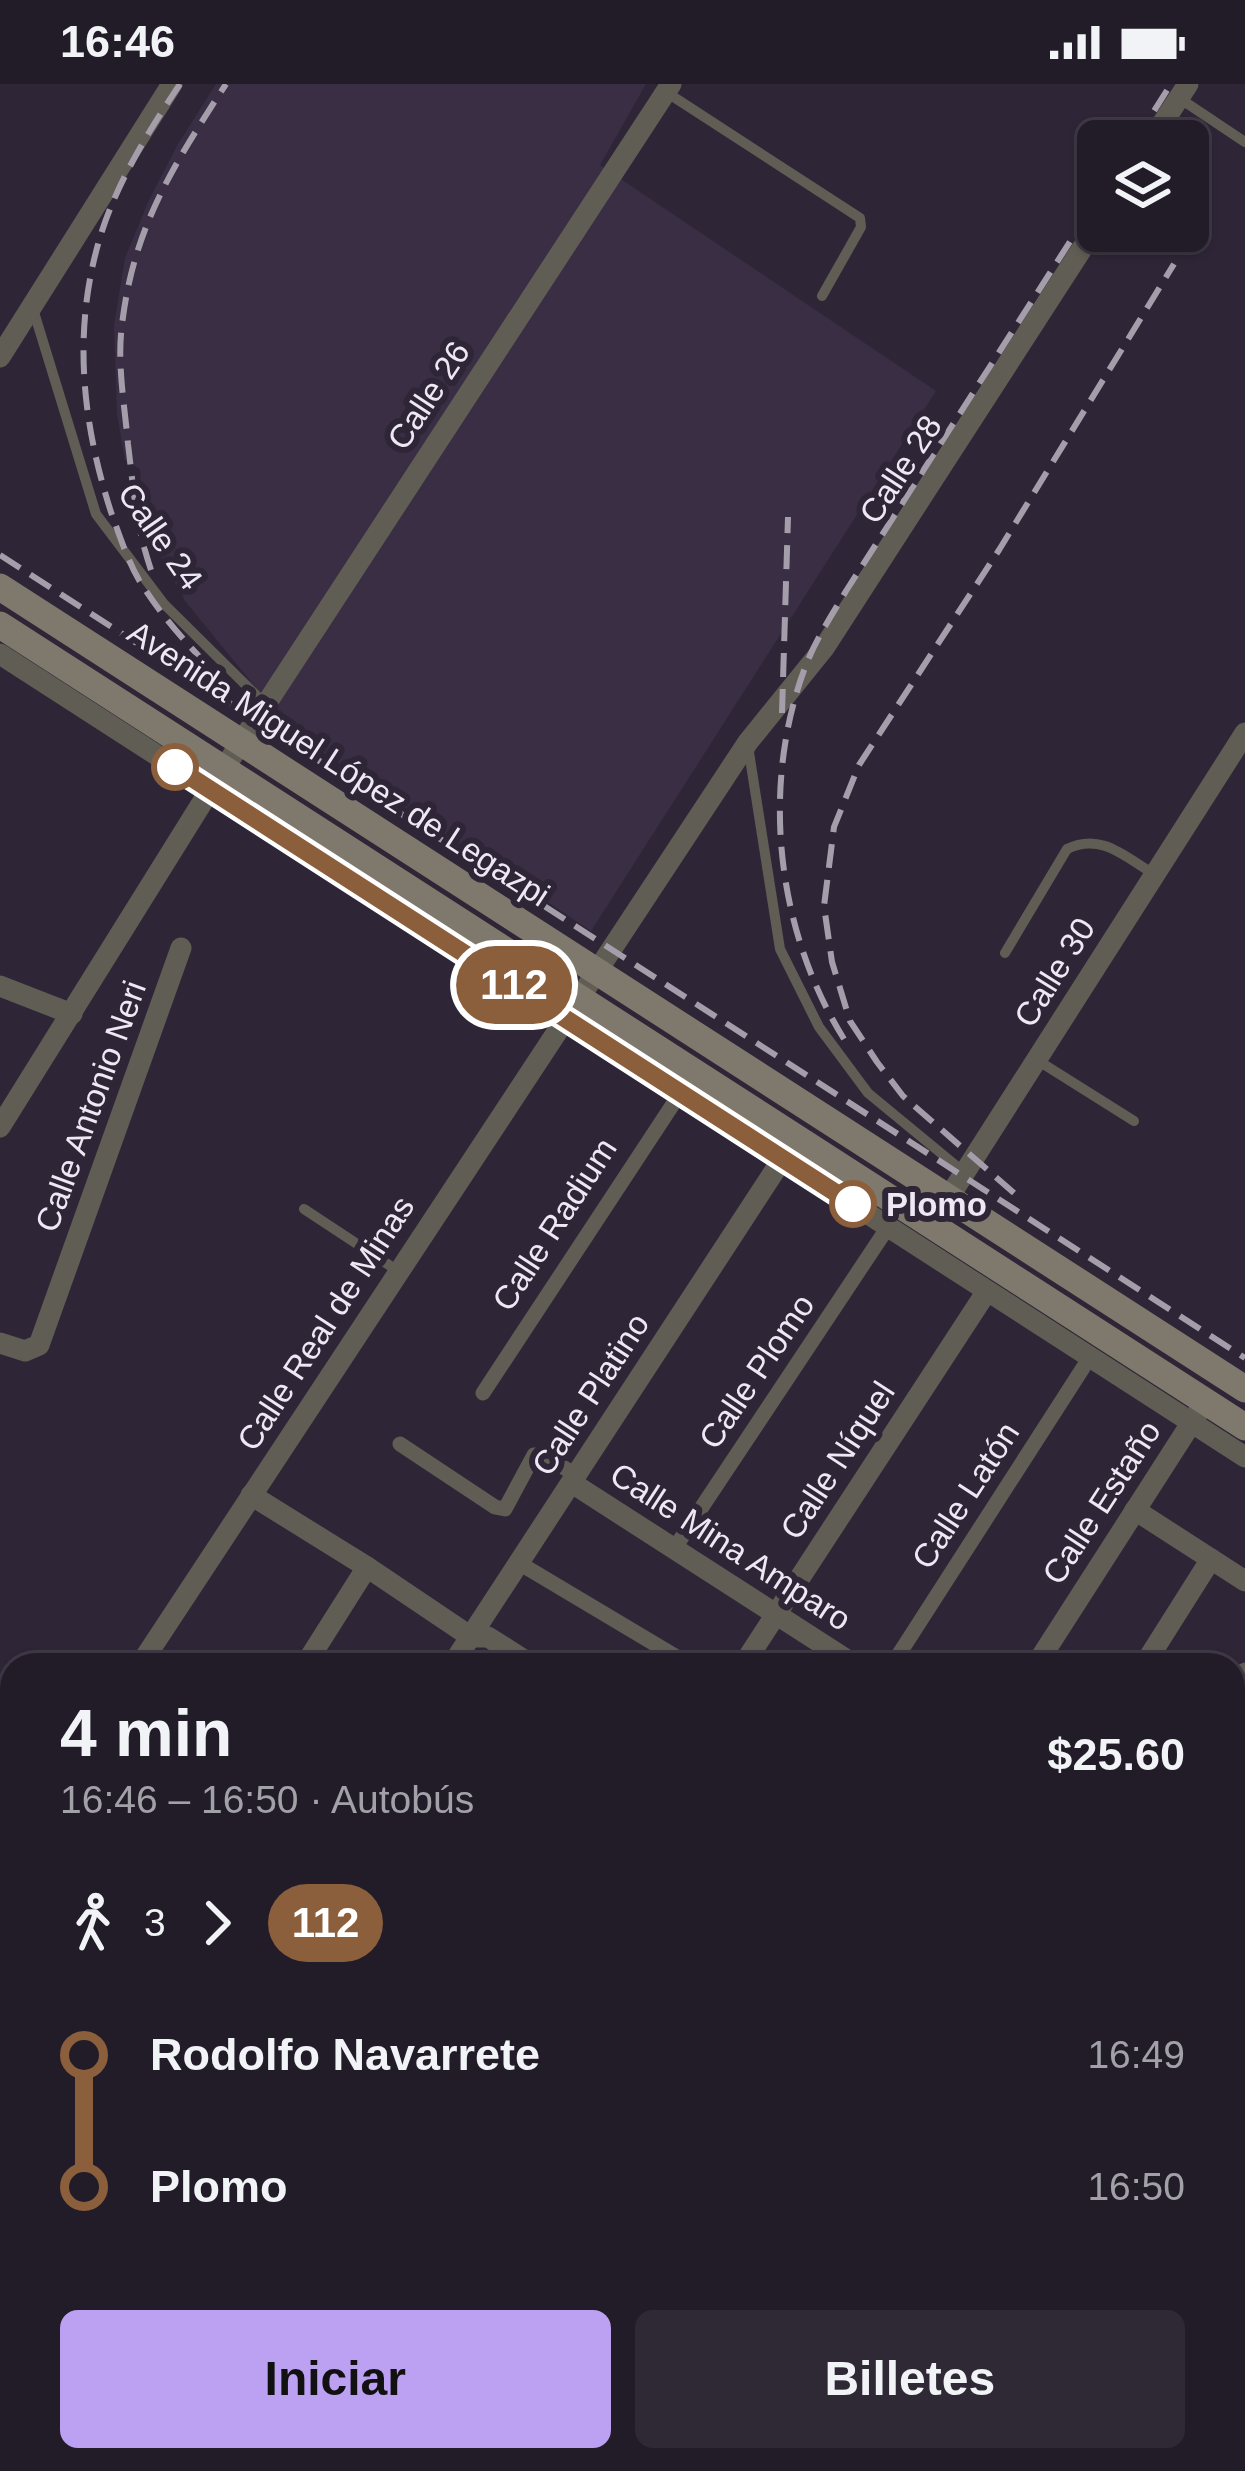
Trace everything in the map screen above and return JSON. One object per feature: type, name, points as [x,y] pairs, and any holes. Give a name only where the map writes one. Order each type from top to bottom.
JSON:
[{"type":"main road","name":"Avenida Miguel López de Legazpi","points":[[0,587],[1233,1382]]},
{"type":"main road","name":"Avenida Miguel López de Legazpi","points":[[0,625],[217,779],[1198,1412],[1245,1426]]},
{"type":"street","points":[[0,357],[172,84]]},
{"type":"street","name":"Calle 26","points":[[0,1126],[217,779],[668,88]]},
{"type":"street","points":[[1165,120],[1184,91]]},
{"type":"street","name":"Calle 28","points":[[596,972],[748,742],[824,647],[1080,252]]},
{"type":"street","name":"Avenida Miguel López de Legazpi","points":[[0,654],[217,779]]},
{"type":"street","name":"Calle 30","points":[[925,1235],[1245,733]]},
{"type":"street","name":"Calle Antonio Neri","points":[[0,1343],[17,1350],[39,1345],[182,948]]},
{"type":"street","name":"Calle Real de Minas","points":[[148,1653],[596,972]]},
{"type":"street","points":[[0,986],[72,1014]]},
{"type":"street","name":"Avenida Miguel López de Legazpi","points":[[571,1007],[681,1092],[888,1226],[925,1235],[987,1291],[1090,1357],[1198,1412],[1245,1457]]},
{"type":"street","name":"Calle Radium","points":[[483,1393],[681,1092]]},
{"type":"street","name":"Calle Platino","points":[[460,1653],[783,1158]]},
{"type":"street","name":"Calle Plomo","points":[[674,1549],[888,1226]]},
{"type":"street","name":"Calle Níquel","points":[[751,1653],[987,1291]]},
{"type":"street","name":"Calle Latón","points":[[900,1653],[1090,1357]]},
{"type":"street","name":"Calle Estaño","points":[[1044,1653],[1198,1412],[1233,1382]]},
{"type":"street","name":"Calle Mina Amparo","points":[[400,1444],[505,1509],[534,1455],[541,1455],[674,1549],[836,1653]]},
{"type":"street","points":[[251,1495],[471,1637],[488,1637],[513,1653]]},
{"type":"street","points":[[1135,1510],[1245,1581]]},
{"type":"street","points":[[1152,1653],[1211,1559]]},
{"type":"street","points":[[519,1563],[670,1653]]},
{"type":"street","points":[[313,1653],[368,1568]]},
{"type":"lane","points":[[668,88],[860,218],[861,227],[821,296]]},
{"type":"lane","points":[[1184,91],[1245,142]]},
{"type":"lane","name":"Calle 24","points":[[32,305],[96,514],[164,604],[266,705]]},
{"type":"lane","points":[[748,742],[780,949],[789,968],[819,1027],[868,1093],[964,1173]]},
{"type":"lane","points":[[1005,953],[1067,849],[1078,843],[1096,841],[1155,874]]},
{"type":"lane","points":[[1037,1060],[1134,1121]]},
{"type":"lane","points":[[304,1208],[398,1271]]},
{"type":"shaded area","points":[[216,84],[646,84],[600,165],[936,391],[591,931],[293,733],[185,601],[144,528],[140,469],[125,460],[117,414],[114,326],[125,258],[178,144]]},
{"type":"railway","points":[[180,84],[126,174],[102,231],[87,301],[87,407],[111,512],[135,572],[171,625],[235,692]]},
{"type":"railway","points":[[151,570],[136,507],[122,389],[120,348],[126,297],[157,202],[226,84]]},
{"type":"railway","points":[[1148,120],[1171,84]]},
{"type":"railway","points":[[844,1039],[803,951],[782,856],[783,759],[792,711],[810,655],[846,591],[1077,231]]},
{"type":"railway","points":[[1014,1193],[903,1096],[850,1021],[832,962],[824,906],[834,827],[859,765],[999,550],[1174,264]]},
{"type":"railway","points":[[782,713],[788,517]]},
{"type":"railway","points":[[0,555],[1245,1358]]},
{"type":"bus line","name":"112","points":[[175,767],[853,1204]]},
{"type":"place","name":"Plomo","points":[[853,1204]]}]
